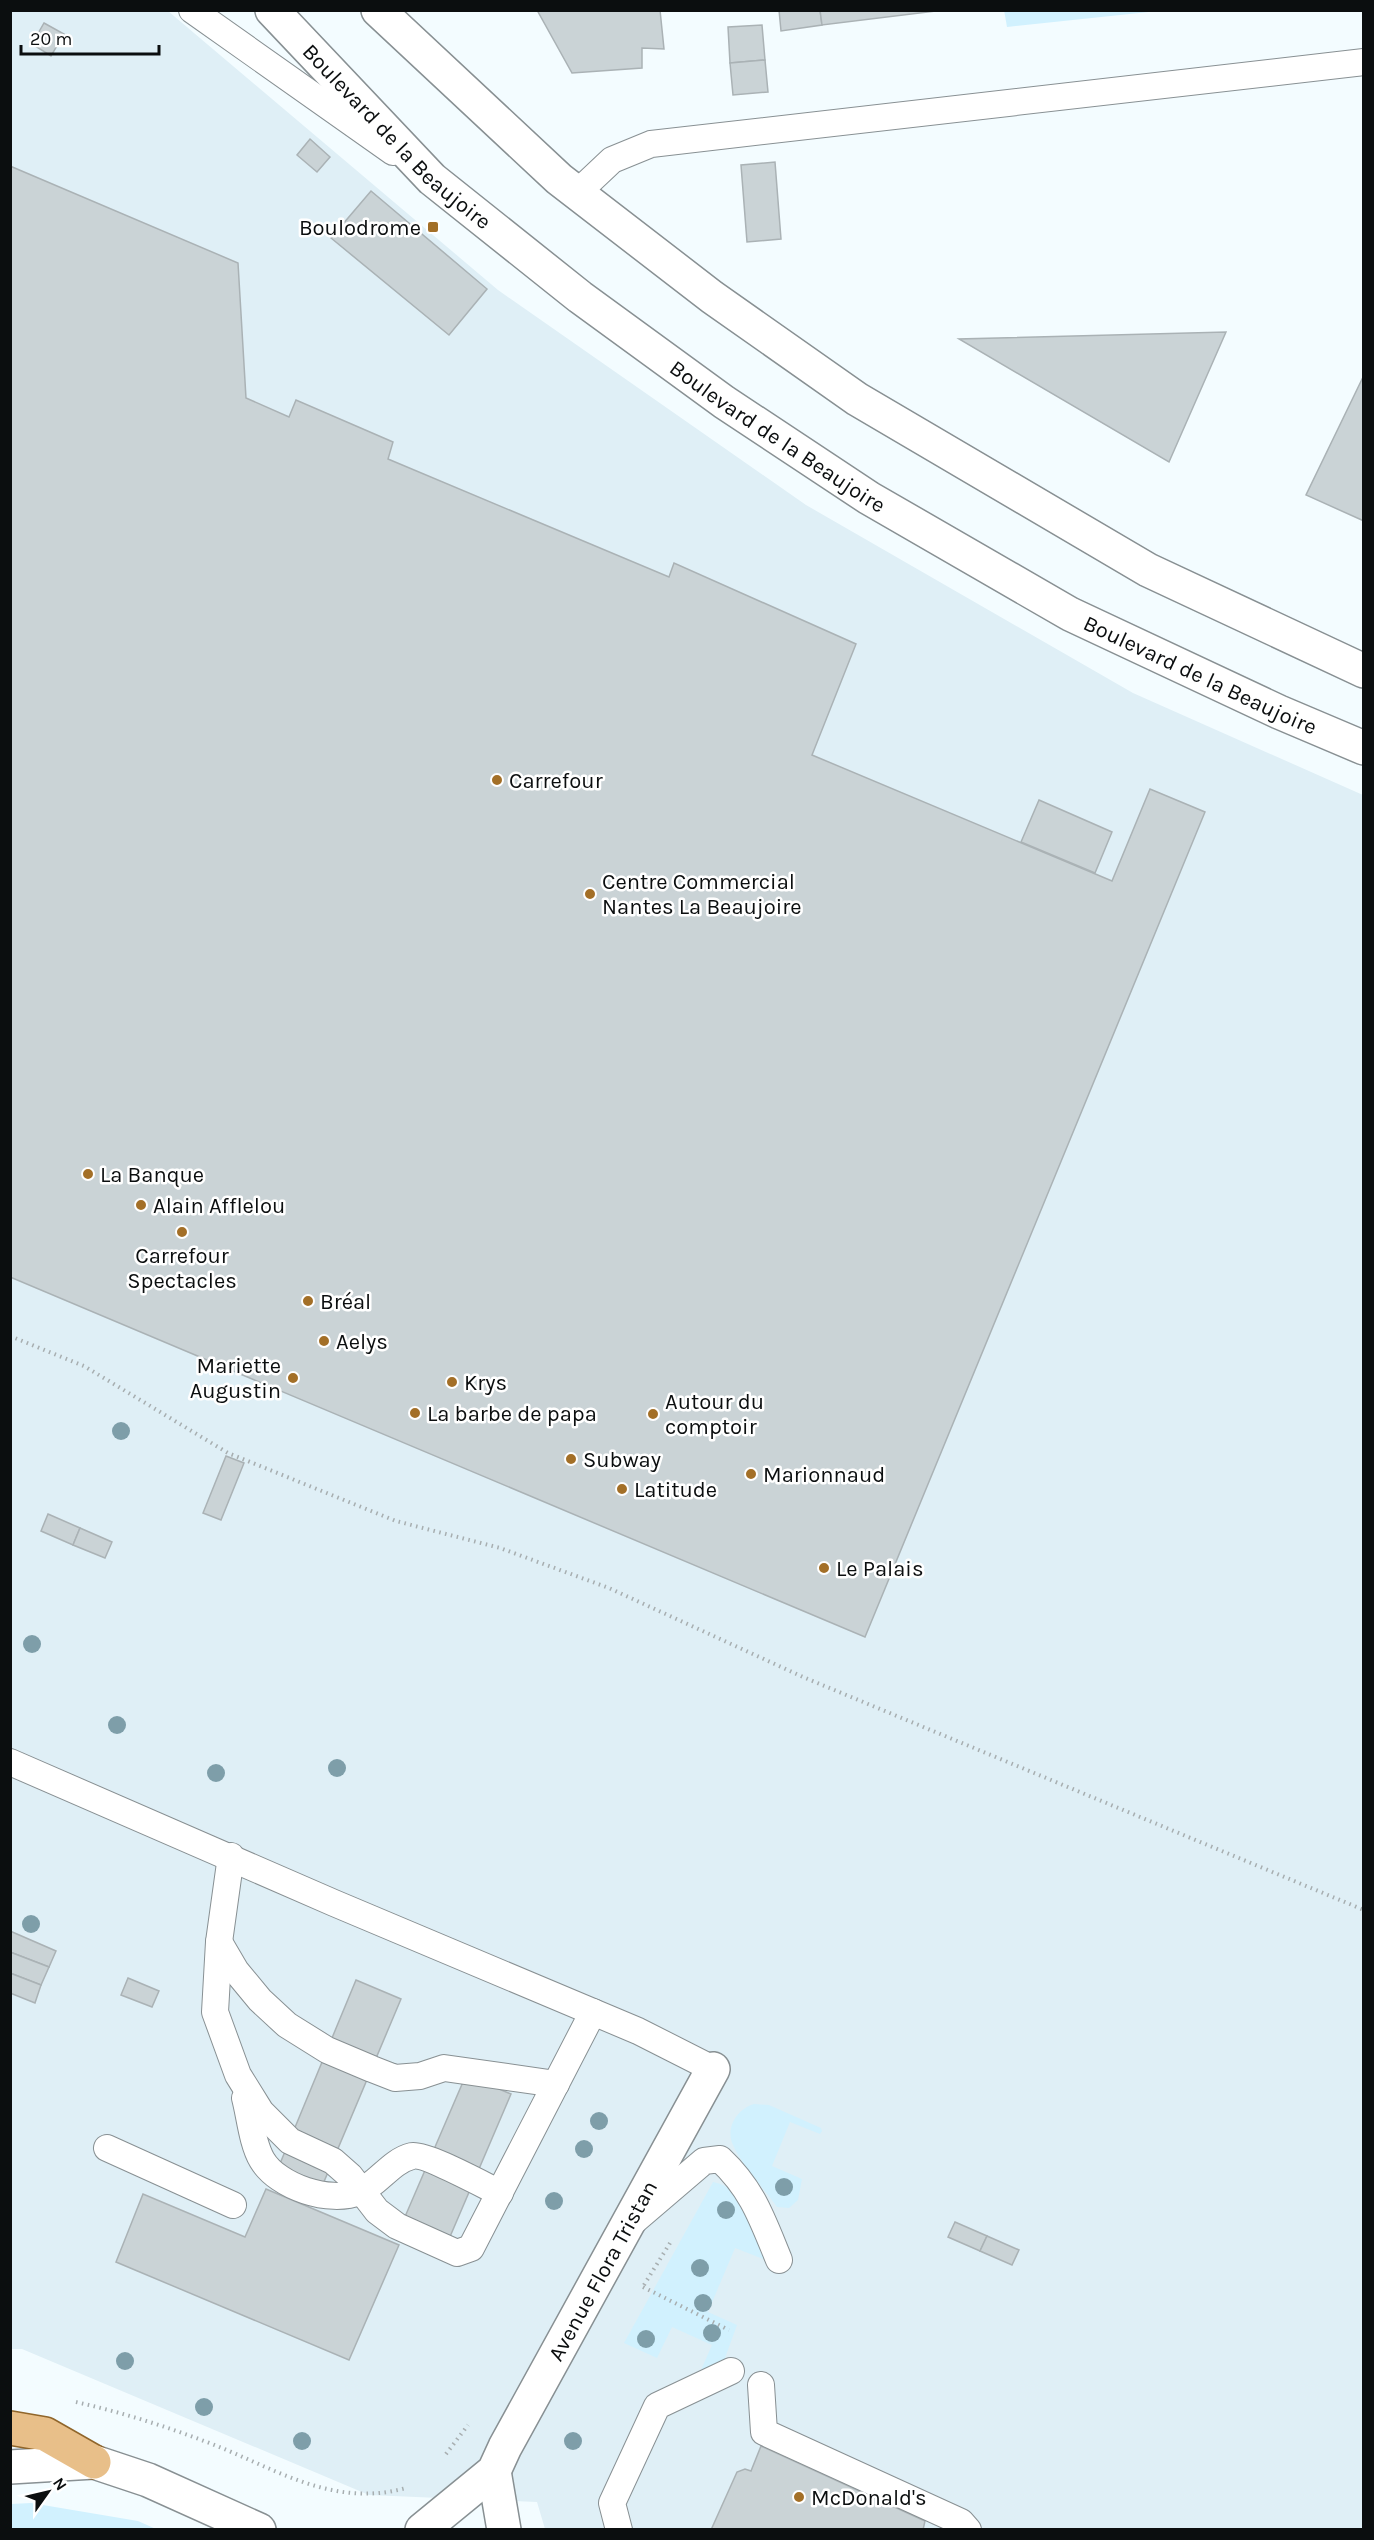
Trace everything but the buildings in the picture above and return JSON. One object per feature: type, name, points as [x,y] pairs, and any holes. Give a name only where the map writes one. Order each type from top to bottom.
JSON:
[{"type":"main road","name":"Boulevard de la Beaujoire","points":[[272,10],[432,179],[580,297],[715,395],[868,498],[1070,614],[1279,712],[1364,748]]},
{"type":"main road","points":[[378,10],[550,171],[577,193],[712,297],[857,399],[1148,570],[1364,671]]},
{"type":"main road","name":"Avenue Flora Tristan","points":[[422,2529],[499,2459],[713,2069]]},
{"type":"main road","points":[[10,2428],[45,2434],[94,2462],[148,2480],[259,2529]]},
{"type":"main road","points":[[499,2459],[504,2529]]},
{"type":"main road","points":[[10,2467],[94,2462]]},
{"type":"lane","points":[[192,10],[432,179]]},
{"type":"lane","points":[[577,193],[612,160],[651,144],[1364,62]]},
{"type":"lane","points":[[10,1762],[231,1856],[334,1903],[638,2031],[713,2069]]},
{"type":"lane","points":[[231,1856],[219,1941],[215,2012],[238,2075],[260,2157],[276,2176],[321,2196],[341,2198],[361,2191],[403,2160],[414,2156],[429,2160],[500,2193]]},
{"type":"lane","points":[[219,1941],[236,1971],[260,2000],[287,2025],[327,2050],[395,2078],[420,2076],[444,2068],[556,2084]]},
{"type":"lane","points":[[238,2075],[274,2128],[290,2141],[333,2161],[350,2175],[378,2211],[397,2226],[457,2253],[471,2248],[593,2012]]},
{"type":"lane","points":[[107,2148],[233,2205]]},
{"type":"lane","points":[[628,2226],[704,2161],[720,2159],[735,2173],[756,2202],[779,2260]]},
{"type":"lane","points":[[619,2529],[612,2503],[657,2406],[731,2371]]},
{"type":"lane","points":[[761,2385],[764,2432],[961,2522],[968,2529]]},
{"type":"path","points":[[10,1336],[84,1366],[228,1454],[396,1521],[500,1548],[609,1588],[803,1677],[1364,1910]]},
{"type":"path","points":[[643,2287],[729,2330]]},
{"type":"path","points":[[72,2401],[129,2414],[206,2441],[302,2482],[350,2495],[405,2488],[415,2482]]},
{"type":"path","points":[[441,2461],[468,2425],[499,2459]]},
{"type":"shaded area","points":[[1004,10],[1158,10],[1158,11],[1007,27]]},
{"type":"shaded area","points":[[11,11],[168,11],[498,290],[806,505],[1133,693],[1363,795],[1363,2529],[545,2529],[537,2502],[369,2495],[22,2349],[11,2349]]},
{"type":"shaded area","points":[[754,2104],[769,2105],[821,2128],[820,2134],[790,2122],[772,2166],[802,2179],[798,2200],[789,2208],[777,2207],[747,2168],[733,2145],[731,2132],[734,2120],[742,2110]]},
{"type":"shaded area","points":[[713,2182],[725,2186],[742,2202],[766,2260],[735,2248],[708,2312],[737,2325],[721,2369],[698,2377],[712,2345],[672,2327],[657,2358],[624,2343]]},
{"type":"shaded area","points":[[31,2503],[138,2521],[156,2529],[11,2529],[11,2504]]},
{"type":"place","name":"Boulodrome","points":[[433,227]]},
{"type":"place","name":"Carrefour","points":[[497,780]]},
{"type":"place","name":"Centre Commercial Nantes La Beaujoire","points":[[590,894]]},
{"type":"place","name":"La Banque","points":[[88,1174]]},
{"type":"place","name":"Alain Afflelou","points":[[141,1205]]},
{"type":"place","name":"Carrefour Spectacles","points":[[182,1232]]},
{"type":"place","name":"Bréal","points":[[308,1301]]},
{"type":"place","name":"Aelys","points":[[324,1341]]},
{"type":"place","name":"Mariette Augustin","points":[[293,1378]]},
{"type":"place","name":"Krys","points":[[452,1382]]},
{"type":"place","name":"La barbe de papa","points":[[415,1413]]},
{"type":"place","name":"Autour du comptoir","points":[[653,1414]]},
{"type":"place","name":"Subway","points":[[571,1459]]},
{"type":"place","name":"Marionnaud","points":[[751,1474]]},
{"type":"place","name":"Latitude","points":[[622,1489]]},
{"type":"place","name":"Le Palais","points":[[824,1568]]},
{"type":"place","name":"McDonald's","points":[[799,2497]]}]
